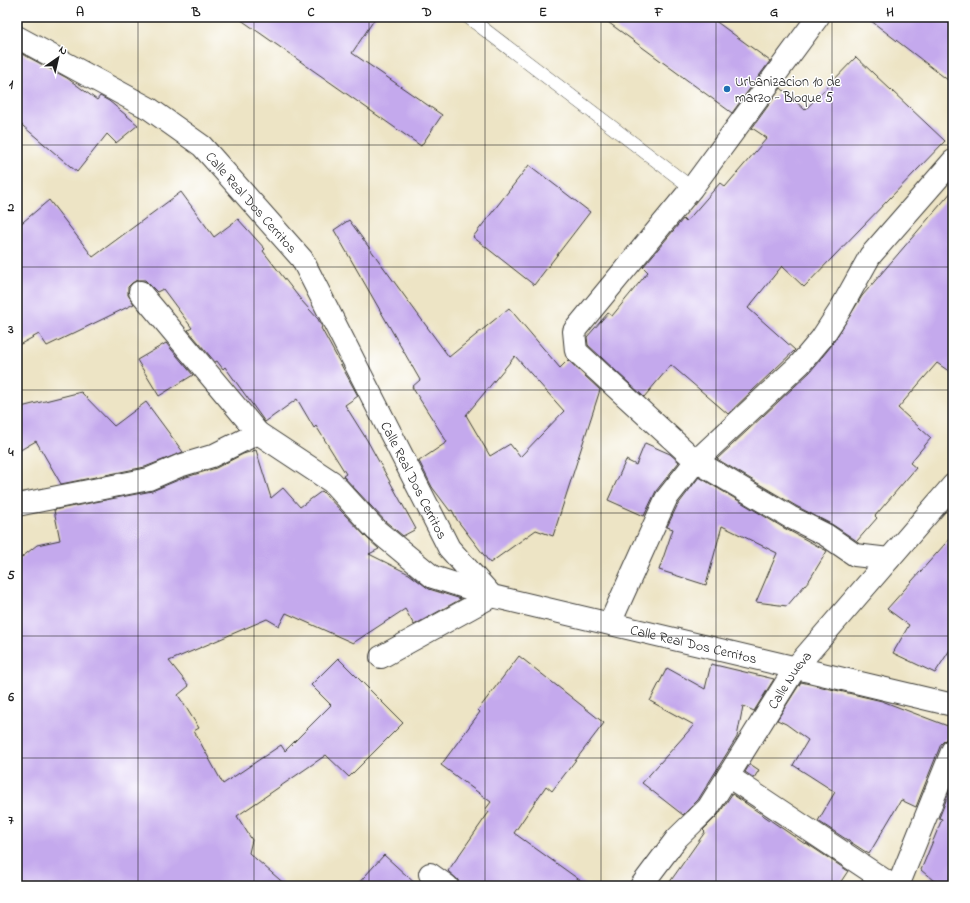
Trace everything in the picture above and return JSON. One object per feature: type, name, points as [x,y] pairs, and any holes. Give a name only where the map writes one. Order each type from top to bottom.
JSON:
[{"type":"street","points":[[818,17],[692,188],[574,331],[574,342],[576,351],[696,461],[790,517],[826,535],[855,555],[889,559]]},
{"type":"street","name":"Calle Real Dos Cerritos","points":[[17,37],[150,108],[202,146],[302,259],[449,548],[492,596],[953,705]]},
{"type":"street","points":[[610,623],[666,499],[696,461],[800,364],[821,340],[840,310],[870,256],[953,161]]},
{"type":"street","points":[[140,292],[258,433],[332,482],[376,530],[433,577],[492,596]]},
{"type":"street","points":[[17,505],[150,479],[180,466],[212,456],[258,433]]},
{"type":"street","name":"Calle Nueva","points":[[641,886],[677,838],[708,808],[796,667],[953,485]]},
{"type":"street","points":[[381,657],[492,596]]},
{"type":"street","points":[[898,886],[953,749]]},
{"type":"street","points":[[728,776],[893,886]]},
{"type":"lane","points":[[468,17],[692,188]]},
{"type":"building","points":[[237,17],[376,17],[352,53],[442,115],[421,146]]},
{"type":"building","name":"Urbanizacion 10 de marzo - Bloque 5","points":[[601,17],[710,17],[770,61],[732,113]]},
{"type":"building","points":[[866,17],[953,17],[953,84]]},
{"type":"building","points":[[17,51],[67,78],[97,100],[100,96],[109,101],[138,125],[116,143],[107,134],[77,172],[17,121]]},
{"type":"building","points":[[856,57],[945,141],[804,287],[782,266],[748,308],[795,350],[728,414],[671,365],[644,397],[588,345],[587,337],[608,313],[612,316],[648,272],[643,267],[683,219],[686,222],[720,183],[725,187],[767,138],[752,128],[781,88],[805,110]]},
{"type":"building","points":[[529,165],[590,212],[534,285],[473,237]]},
{"type":"building","points":[[953,190],[953,374],[937,363],[898,408],[931,438],[910,463],[916,468],[875,516],[877,518],[857,541],[833,525],[796,506],[717,459],[810,372],[831,346],[862,296]]},
{"type":"building","points":[[181,192],[214,237],[238,219],[265,249],[263,251],[301,300],[318,319],[322,327],[321,328],[358,396],[345,405],[367,440],[416,529],[403,536],[385,521],[343,476],[346,474],[316,426],[314,428],[297,399],[265,422],[225,367],[223,369],[217,361],[215,362],[188,330],[192,328],[163,289],[157,292],[145,280],[137,280],[128,287],[128,295],[134,304],[47,346],[39,334],[17,346],[17,227],[49,200],[93,257]]},
{"type":"building","points":[[349,220],[449,357],[509,308],[560,368],[568,360],[600,390],[553,536],[536,530],[490,563],[457,520],[452,510],[450,511],[432,487],[419,461],[447,442],[412,387],[420,380],[334,230]],"holes":[[[515,356],[564,411],[520,457],[510,444],[490,456],[466,415]]]},
{"type":"building","points":[[166,343],[193,375],[159,396],[137,360]]},
{"type":"building","points":[[81,392],[114,426],[146,402],[183,452],[145,467],[61,484],[36,441],[17,452],[17,408]]},
{"type":"building","points":[[645,443],[670,454],[679,462],[656,491],[644,516],[608,500],[626,460],[636,465]]},
{"type":"building","points":[[256,450],[271,498],[283,488],[300,507],[322,491],[379,549],[369,554],[409,574],[429,589],[461,599],[414,625],[405,609],[353,643],[286,613],[279,626],[267,619],[169,661],[189,686],[178,695],[199,728],[194,731],[223,784],[281,745],[285,751],[331,705],[311,685],[338,658],[403,723],[349,777],[326,755],[237,816],[252,840],[249,853],[287,886],[17,886],[17,561],[37,545],[60,540],[54,510],[152,491],[183,478],[216,468],[243,454]]},
{"type":"building","points":[[699,477],[784,528],[827,551],[810,579],[787,606],[756,602],[777,553],[722,526],[706,585],[659,570],[673,529],[667,527],[677,506]]},
{"type":"building","points":[[953,535],[953,645],[935,673],[893,653],[909,625],[887,609]]},
{"type":"building","points":[[519,656],[604,723],[552,791],[546,786],[514,833],[588,886],[459,886],[458,880],[448,871],[489,812],[485,810],[491,802],[441,765],[480,712],[478,710]]},
{"type":"building","points":[[711,664],[774,679],[754,711],[743,706],[737,737],[698,800],[683,815],[642,783],[694,725],[650,701],[667,668],[705,689]]},
{"type":"building","points":[[801,682],[882,701],[953,728],[953,737],[946,739],[941,744],[916,807],[901,800],[869,854],[818,821],[835,792],[793,765],[808,740],[786,724],[777,720]]},
{"type":"building","points":[[750,764],[759,770],[754,778],[745,772]]},
{"type":"building","points":[[953,783],[953,886],[940,886],[921,870],[942,819],[939,818]]},
{"type":"building","points":[[732,794],[805,844],[806,843],[848,871],[838,886],[667,886],[705,832],[703,830],[718,815]]},
{"type":"building","points":[[384,855],[418,886],[356,886]]},
{"type":"place","name":"Urbanizacion 10 de marzo - Bloque 5","points":[[727,89]]}]
